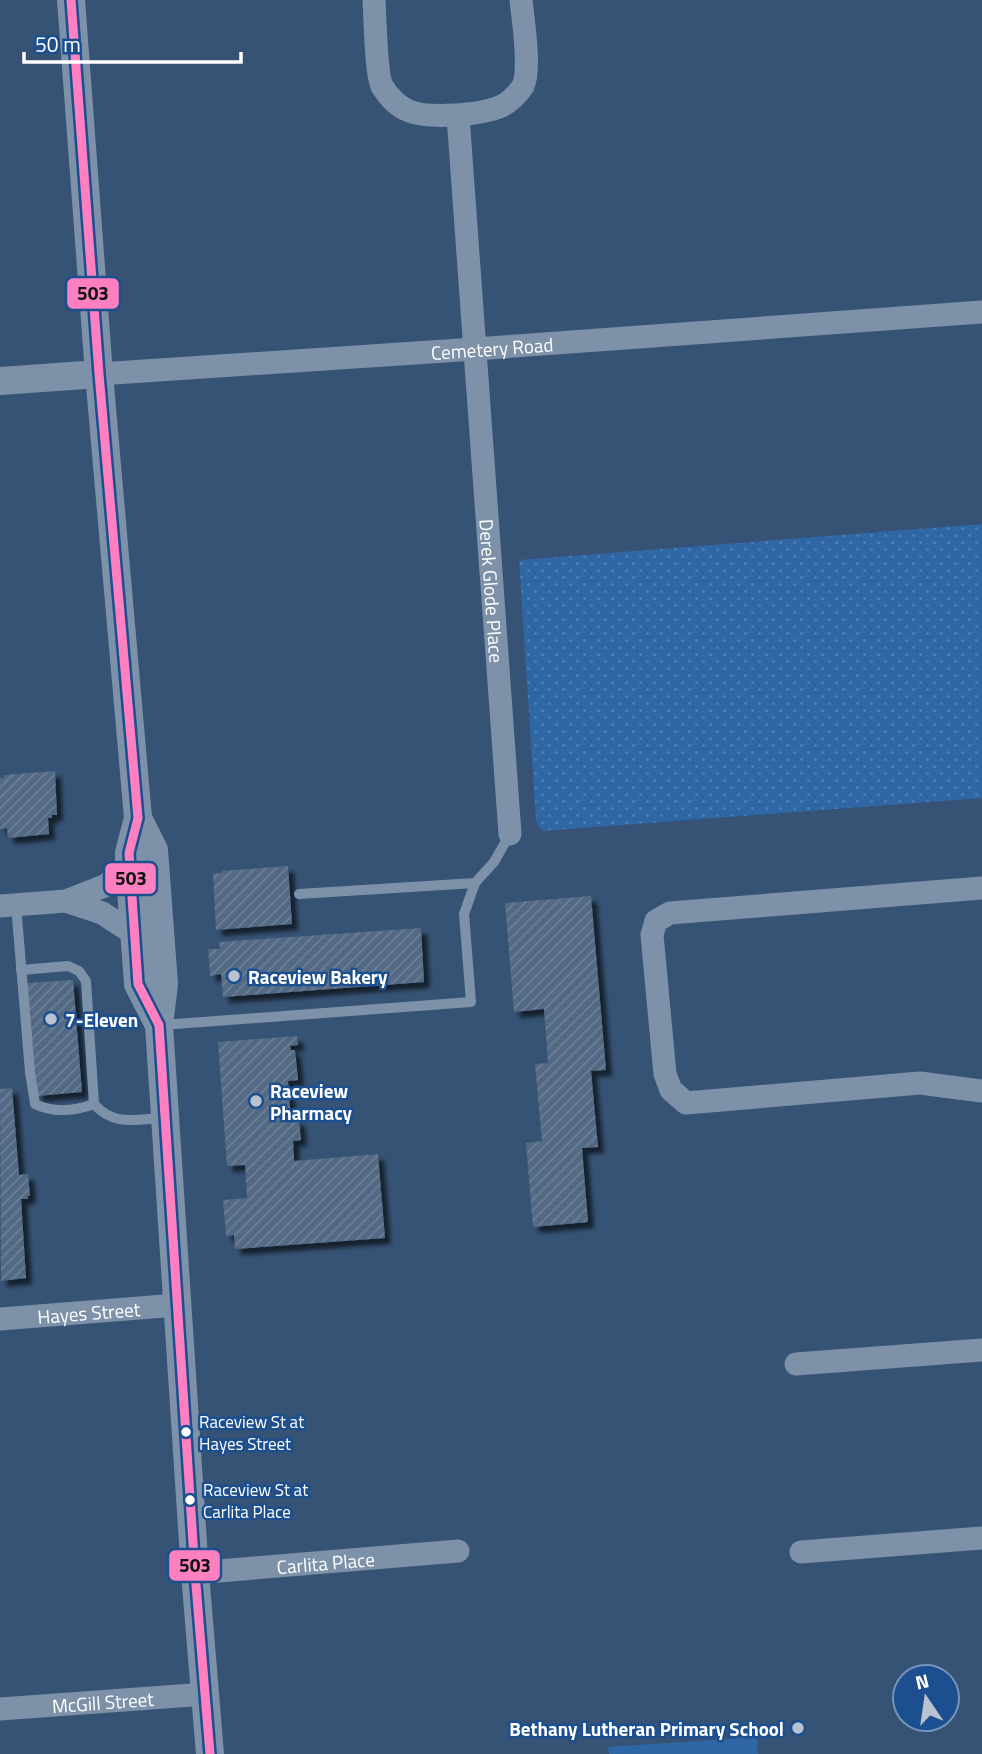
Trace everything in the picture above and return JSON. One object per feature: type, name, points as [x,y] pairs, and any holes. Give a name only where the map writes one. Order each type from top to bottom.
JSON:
[{"type":"street","points":[[71,0],[99,374],[138,818],[129,853],[133,933],[138,984],[159,1025]]},
{"type":"street","points":[[374,0],[379,82],[387,95],[412,113],[458,116],[501,107],[519,92],[525,82],[521,0]]},
{"type":"street","name":"Derek Glode Place","points":[[458,116],[510,834]]},
{"type":"street","name":"Cemetery Road","points":[[0,381],[982,312]]},
{"type":"street","points":[[138,818],[153,850],[164,984],[159,1025],[195,1573],[210,1754]]},
{"type":"street","points":[[8,905],[66,901],[107,884],[129,863]]},
{"type":"street","points":[[982,888],[670,913],[656,921],[652,935],[665,1073],[671,1090],[686,1103],[920,1083],[982,1091]]},
{"type":"street","points":[[66,901],[102,913],[133,933]]},
{"type":"street","name":"Hayes Street","points":[[0,1318],[177,1305]]},
{"type":"street","points":[[796,1364],[982,1350]]},
{"type":"street","points":[[801,1552],[982,1538]]},
{"type":"street","name":"Carlita Place","points":[[195,1573],[458,1551]]},
{"type":"street","name":"McGill Street","points":[[0,1709],[206,1694]]},
{"type":"lane","points":[[159,1025],[471,1002],[464,914],[475,883],[494,862],[510,834]]},
{"type":"lane","points":[[299,894],[475,883]]},
{"type":"lane","points":[[8,905],[21,970],[35,1104],[59,1110],[94,1104]]},
{"type":"lane","points":[[21,970],[68,966],[79,971],[86,981],[94,1104],[101,1112],[115,1120],[165,1118]]},
{"type":"shaded area","points":[[982,524],[982,798],[542,831],[536,821],[519,560]]},
{"type":"shaded area","points":[[757,1737],[758,1754],[609,1754],[608,1747]]},
{"type":"building","points":[[55,771],[57,815],[48,818],[49,834],[8,838],[7,828],[0,829],[0,778],[4,778],[4,775]]},
{"type":"building","points":[[288,866],[292,924],[216,930],[213,874]]},
{"type":"building","points":[[591,896],[606,1070],[591,1071],[598,1147],[582,1148],[588,1222],[533,1227],[526,1143],[542,1141],[535,1064],[548,1063],[544,1009],[514,1012],[505,903]]},
{"type":"building","points":[[421,928],[424,982],[223,997],[221,974],[210,976],[208,949],[220,949],[219,942]]},
{"type":"building","points":[[73,980],[82,1092],[37,1096],[26,983]]},
{"type":"building","points":[[297,1036],[298,1045],[290,1046],[291,1050],[295,1050],[298,1080],[288,1081],[291,1120],[299,1120],[301,1140],[293,1141],[294,1161],[378,1154],[385,1238],[235,1249],[234,1235],[226,1236],[223,1200],[247,1198],[245,1165],[227,1166],[218,1042]]},
{"type":"building","points":[[12,1088],[19,1175],[28,1174],[30,1196],[28,1199],[21,1199],[26,1278],[1,1281],[0,1089]]},
{"type":"transit line","name":"503","points":[[71,0],[99,374],[138,818],[129,853],[138,984],[159,1025],[195,1573],[210,1754]]},
{"type":"place","name":"Raceview Bakery","points":[[234,976]]},
{"type":"place","name":"7-Eleven","points":[[51,1019]]},
{"type":"place","name":"Raceview Pharmacy","points":[[256,1101]]},
{"type":"place","name":"Raceview St at Hayes Street","points":[[186,1432]]},
{"type":"place","name":"Raceview St at Carlita Place","points":[[190,1500]]},
{"type":"place","name":"Bethany Lutheran Primary School","points":[[798,1728]]}]
